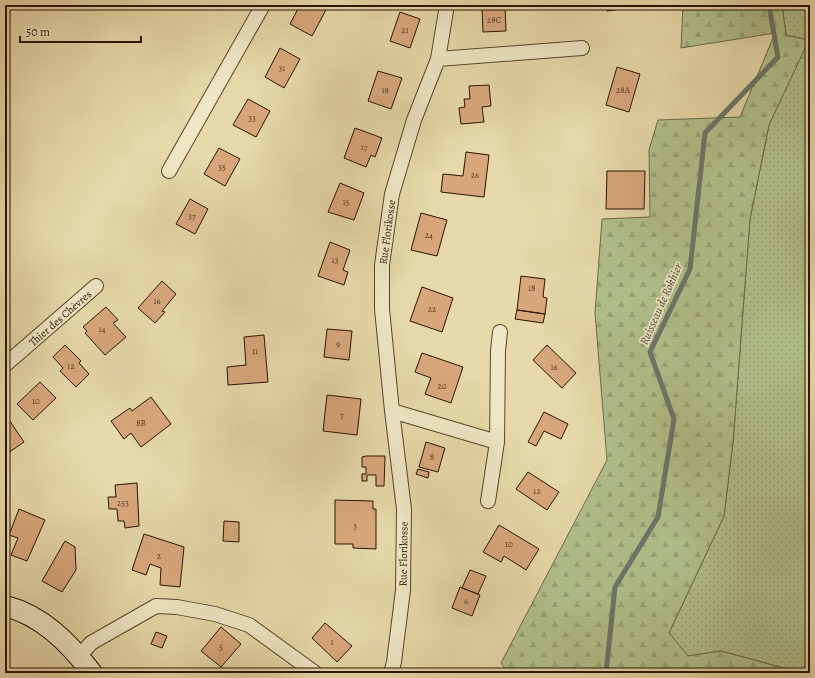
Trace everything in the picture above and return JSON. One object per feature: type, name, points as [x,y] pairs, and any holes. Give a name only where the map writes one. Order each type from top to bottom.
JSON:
[{"type":"main road","points":[[5,606],[24,612],[43,623],[79,657],[92,673]]},
{"type":"street","points":[[169,171],[263,5]]},
{"type":"street","name":"Rue Florikosse","points":[[391,673],[394,662],[403,590],[404,516],[382,309],[382,265],[392,194],[414,120],[438,60],[446,11],[445,5]]},
{"type":"street","points":[[438,60],[582,48]]},
{"type":"street","name":"Thier des Chèvres","points":[[5,365],[96,286]]},
{"type":"street","points":[[488,500],[497,442],[498,351],[500,332]]},
{"type":"street","points":[[392,411],[497,442]]},
{"type":"street","points":[[79,657],[91,643],[156,606],[177,607],[215,614],[249,625],[315,673]]},
{"type":"green space","points":[[683,5],[782,5],[786,35],[809,40],[769,125],[750,219],[733,442],[724,516],[669,633],[688,656],[721,651],[802,673],[508,673],[501,663],[607,460],[595,313],[602,219],[650,217],[649,150],[658,120],[740,117],[775,33],[681,48]]},
{"type":"green space","points":[[782,5],[810,5],[810,673],[802,673],[721,651],[688,656],[669,633],[724,516],[733,442],[750,219],[769,125],[808,40],[786,35]]},
{"type":"building","points":[[300,5],[322,5],[327,8],[312,36],[290,24]]},
{"type":"building","points":[[475,5],[505,5],[506,31],[483,32],[482,9],[476,9]]},
{"type":"building","points":[[606,5],[627,5],[628,8],[607,11]]},
{"type":"building","points":[[400,12],[420,19],[410,48],[390,41]]},
{"type":"building","points":[[280,48],[300,59],[284,88],[265,77]]},
{"type":"building","points":[[617,67],[640,74],[629,112],[606,105]]},
{"type":"building","points":[[378,71],[402,78],[391,109],[368,101]]},
{"type":"building","points":[[489,85],[491,106],[482,107],[484,122],[461,124],[459,108],[465,107],[464,99],[470,99],[469,86]]},
{"type":"building","points":[[248,99],[270,111],[256,137],[233,125]]},
{"type":"building","points":[[355,128],[382,138],[375,157],[371,155],[366,167],[344,158]]},
{"type":"building","points":[[219,148],[240,159],[225,186],[204,174]]},
{"type":"building","points":[[466,152],[489,155],[484,197],[441,192],[443,174],[463,176]]},
{"type":"building","points":[[607,171],[645,171],[644,209],[606,209]]},
{"type":"building","points":[[340,183],[364,193],[354,220],[328,212]]},
{"type":"building","points":[[190,199],[208,209],[195,234],[176,224]]},
{"type":"building","points":[[421,213],[447,220],[437,256],[411,250]]},
{"type":"building","points":[[330,242],[350,250],[343,270],[348,272],[344,285],[318,276]]},
{"type":"building","points":[[521,276],[545,279],[543,297],[547,298],[545,314],[517,310]]},
{"type":"building","points":[[162,281],[176,294],[162,311],[165,312],[155,323],[138,308]]},
{"type":"building","points":[[422,287],[453,298],[442,332],[410,321]]},
{"type":"building","points":[[106,307],[118,320],[113,323],[126,337],[105,355],[85,333],[87,331],[83,327]]},
{"type":"building","points":[[517,310],[545,314],[543,323],[515,319]]},
{"type":"building","points":[[327,329],[352,331],[349,360],[324,357]]},
{"type":"building","points":[[264,335],[268,382],[228,385],[227,367],[246,365],[244,337]]},
{"type":"building","points":[[65,345],[81,361],[79,363],[89,374],[76,387],[60,371],[63,368],[53,357]]},
{"type":"building","points":[[547,345],[576,373],[562,388],[533,360]]},
{"type":"building","points":[[422,353],[463,367],[451,403],[425,394],[431,378],[415,372]]},
{"type":"building","points":[[40,382],[56,398],[33,420],[17,404]]},
{"type":"building","points":[[327,395],[361,399],[357,435],[323,431]]},
{"type":"building","points":[[151,397],[171,424],[141,447],[131,433],[124,439],[111,421],[130,408],[132,411]]},
{"type":"building","points":[[544,412],[568,424],[561,439],[544,431],[536,446],[528,442]]},
{"type":"building","points":[[5,414],[24,442],[5,455]]},
{"type":"building","points":[[426,442],[445,448],[438,472],[419,467]]},
{"type":"building","points":[[385,456],[384,486],[376,486],[376,475],[367,475],[367,481],[362,481],[362,474],[366,474],[366,467],[362,467],[362,457]]},
{"type":"building","points":[[418,469],[429,472],[428,478],[416,474]]},
{"type":"building","points":[[528,472],[559,492],[547,510],[516,489]]},
{"type":"building","points":[[137,483],[139,526],[125,528],[124,521],[118,521],[117,509],[109,509],[108,497],[116,497],[115,485]]},
{"type":"building","points":[[335,500],[373,501],[373,509],[376,509],[376,549],[353,548],[353,544],[335,544]]},
{"type":"building","points":[[19,509],[45,520],[27,561],[11,555],[18,538],[9,535]]},
{"type":"building","points":[[224,521],[239,522],[239,542],[223,541]]},
{"type":"building","points":[[499,525],[539,549],[526,570],[504,556],[501,562],[483,552]]},
{"type":"building","points":[[144,534],[184,547],[180,587],[160,585],[161,568],[150,564],[146,575],[132,570]]},
{"type":"building","points":[[65,541],[75,547],[76,570],[62,592],[42,581]]},
{"type":"building","points":[[470,570],[486,576],[478,594],[462,588]]},
{"type":"building","points":[[460,587],[480,595],[472,616],[452,608]]},
{"type":"building","points":[[325,623],[352,646],[337,662],[312,638]]},
{"type":"building","points":[[221,627],[241,644],[221,667],[201,651]]},
{"type":"building","points":[[156,632],[167,636],[162,648],[151,644]]},
{"type":"waterway","name":"Ruisseau de Rokhier","points":[[606,673],[615,587],[658,517],[674,419],[650,352],[690,269],[705,133],[778,57],[769,5]]},
{"type":"waterway","name":"Ruisseau de Rokhier","points":[[713,673],[727,671],[735,673]]}]
